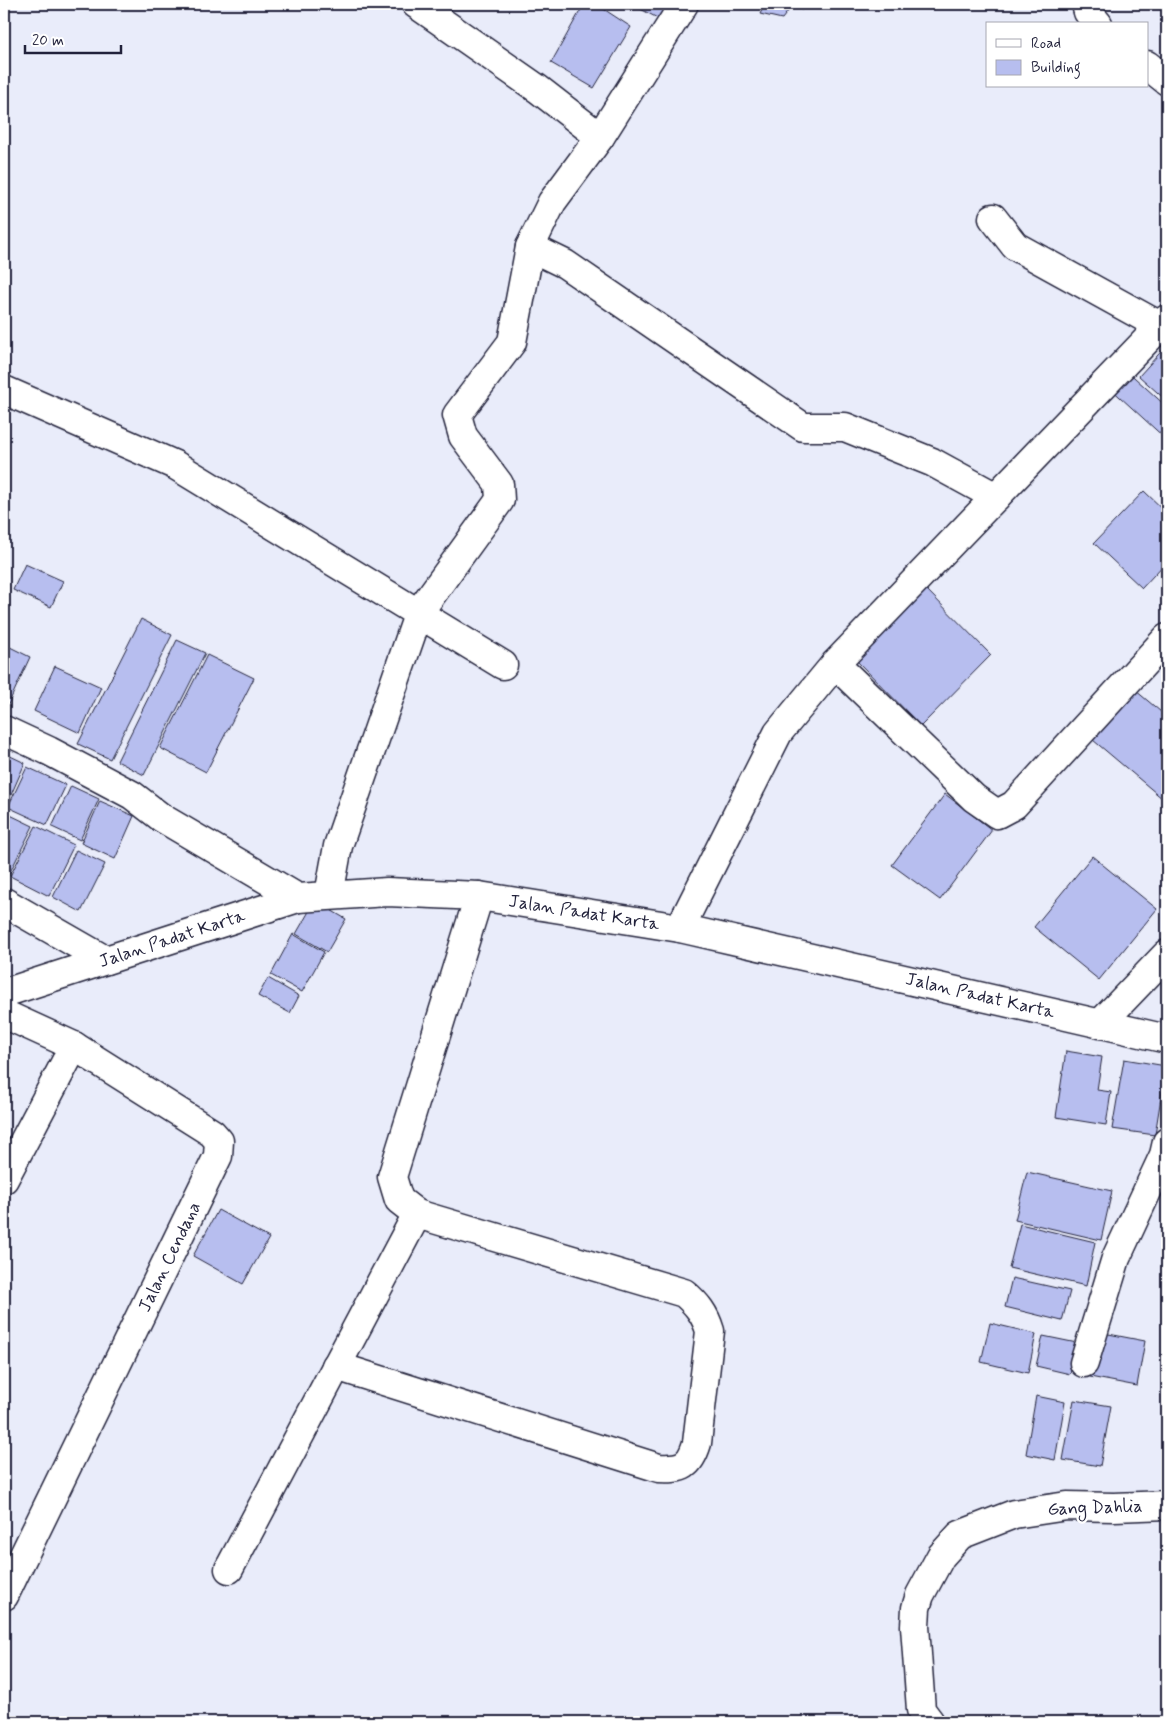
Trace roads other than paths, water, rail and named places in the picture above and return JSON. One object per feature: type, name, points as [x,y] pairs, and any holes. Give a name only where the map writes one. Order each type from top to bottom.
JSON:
[{"type":"street","points":[[416,4],[538,89],[600,137]]},
{"type":"street","points":[[329,895],[338,846],[419,612],[500,500],[499,484],[464,436],[457,415],[512,342],[530,247],[552,202],[600,137],[684,4]]},
{"type":"street","points":[[1086,4],[1088,12],[1096,22]]},
{"type":"street","points":[[1148,66],[1167,81]]},
{"type":"street","points":[[680,928],[778,733],[835,664],[1164,323],[1015,246],[994,218]]},
{"type":"street","points":[[530,247],[565,264],[803,427],[845,427],[932,462],[996,497]]},
{"type":"street","points":[[4,390],[175,465],[503,664]]},
{"type":"street","points":[[835,664],[974,798],[997,814],[1014,805],[1167,638]]},
{"type":"street","points":[[4,730],[50,751],[132,795],[162,818],[298,898]]},
{"type":"street","name":"Jalan Padat Karta","points":[[4,993],[298,898],[386,892],[479,896],[680,928],[1167,1039]]},
{"type":"street","points":[[336,1366],[659,1468],[676,1469],[692,1458],[697,1443],[710,1331],[706,1318],[696,1303],[684,1293],[417,1214],[399,1200],[392,1177],[479,896]]},
{"type":"street","points":[[4,902],[105,960]]},
{"type":"street","points":[[1100,1024],[1167,954]]},
{"type":"street","name":"Jalan Cendana","points":[[4,1014],[74,1046],[212,1133],[218,1141],[218,1156],[4,1596]]},
{"type":"street","points":[[4,1178],[74,1046]]},
{"type":"street","points":[[1084,1363],[1116,1258],[1164,1155],[1167,1142]]},
{"type":"street","points":[[229,1569],[417,1214]]},
{"type":"street","name":"Gang Dahlia","points":[[930,1722],[921,1710],[915,1626],[916,1608],[920,1595],[941,1556],[960,1535],[1014,1514],[1067,1506],[1167,1505]]}]
